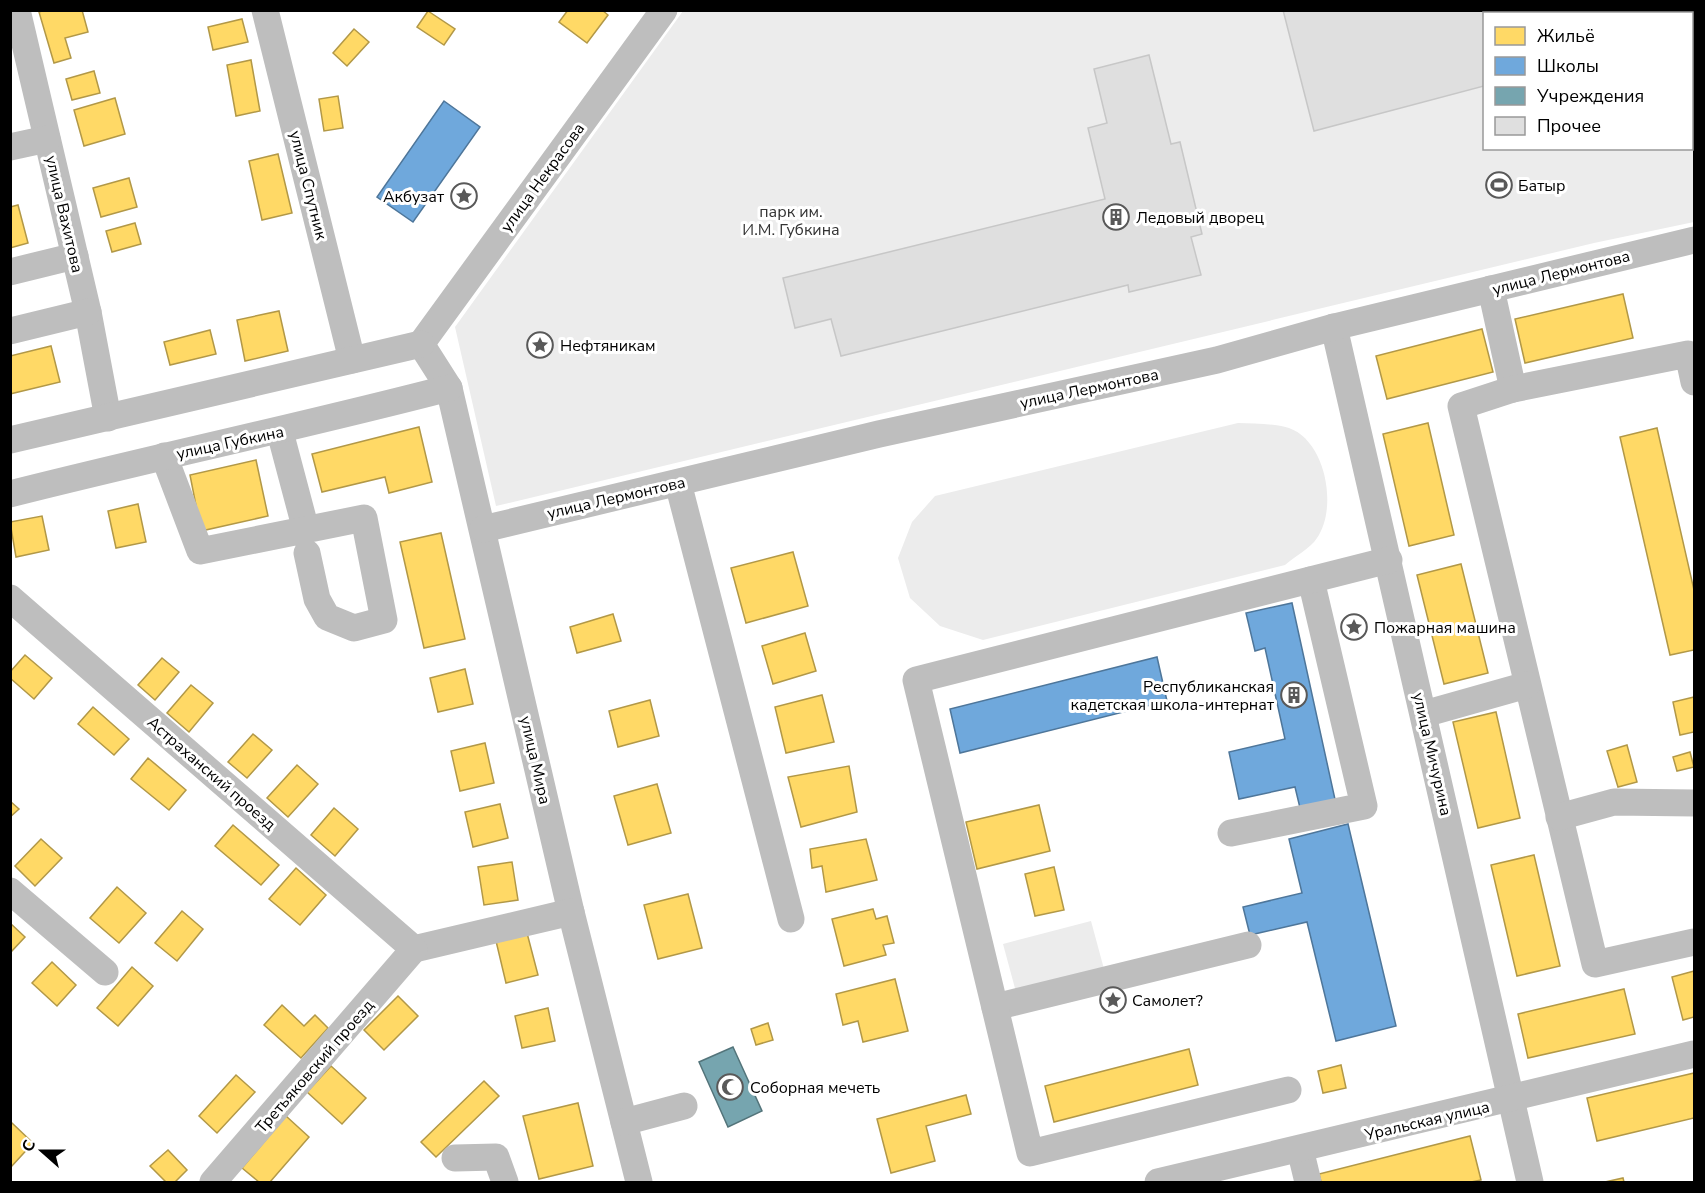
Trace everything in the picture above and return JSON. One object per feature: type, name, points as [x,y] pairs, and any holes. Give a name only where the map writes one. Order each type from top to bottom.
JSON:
[{"type":"street","name":"улица Вахитова","points":[[17,10],[88,312],[108,418]]},
{"type":"street","name":"улица Спутник","points":[[265,10],[352,360]]},
{"type":"street","name":"улица Некрасова","points":[[421,344],[656,13]]},
{"type":"street","points":[[10,147],[47,139]]},
{"type":"street","name":"улица Лермонтова","points":[[483,529],[879,434],[1217,360],[1334,327],[1695,240]]},
{"type":"street","points":[[10,272],[75,256]]},
{"type":"street","points":[[1491,289],[1513,389]]},
{"type":"street","points":[[10,331],[88,312]]},
{"type":"street","name":"улица Мичурина","points":[[1334,327],[1530,1182]]},
{"type":"street","points":[[10,440],[421,344]]},
{"type":"street","name":"улица Мира","points":[[421,344],[448,388],[483,529],[571,912],[639,1182]]},
{"type":"street","points":[[1695,382],[1688,354],[1513,389],[1461,406],[1595,964],[1695,942]]},
{"type":"street","name":"улица Губкина","points":[[10,494],[164,456],[280,432],[448,388]]},
{"type":"street","points":[[164,456],[200,551],[307,542],[280,432]]},
{"type":"street","points":[[678,483],[790,919]]},
{"type":"street","points":[[1288,1090],[1030,1153],[916,680],[1389,560]]},
{"type":"street","points":[[1231,833],[1364,806],[1311,580]]},
{"type":"street","name":"Астраханский проезд","points":[[10,598],[414,949]]},
{"type":"street","points":[[1424,714],[1527,685]]},
{"type":"street","points":[[1559,817],[1614,802],[1695,803]]},
{"type":"street","points":[[10,891],[105,972]]},
{"type":"street","points":[[414,949],[571,912]]},
{"type":"street","points":[[995,1006],[1248,945]]},
{"type":"street","name":"Третьяковский проезд","points":[[213,1182],[414,949]]},
{"type":"street","name":"Уральская улица","points":[[1158,1182],[1512,1100],[1695,1054]]},
{"type":"street","points":[[624,1122],[684,1106]]},
{"type":"street","points":[[1300,1149],[1308,1182]]},
{"type":"street","points":[[456,1158],[496,1157],[505,1182]]},
{"type":"green space","name":"парк им. И.М. Губкина","points":[[683,11],[1694,11],[1694,222],[1594,243],[496,506],[455,327]]},
{"type":"green space","points":[[1238,423],[1270,424],[1289,428],[1302,435],[1312,446],[1320,461],[1327,493],[1327,510],[1323,525],[1314,542],[1285,565],[983,640],[940,626],[910,598],[898,558],[912,522],[935,496]]},
{"type":"green space","points":[[1091,921],[1104,969],[1016,992],[1003,944]]},
{"type":"building: Жильё","points":[[82,10],[88,32],[65,38],[71,58],[54,63],[39,12]]},
{"type":"building: Жильё","points":[[568,10],[602,10],[608,15],[587,43],[559,22]]},
{"type":"building: Жильё","points":[[428,11],[455,29],[444,45],[417,27]]},
{"type":"building: Жильё","points":[[242,19],[248,42],[213,50],[208,27]]},
{"type":"building: Жильё","points":[[354,29],[369,42],[347,66],[333,53]]},
{"type":"building: Жильё","points":[[251,60],[260,111],[236,116],[227,65]]},
{"type":"building: Жильё","points":[[94,71],[100,93],[72,100],[66,79]]},
{"type":"building: Жильё","points":[[338,96],[343,128],[324,131],[319,99]]},
{"type":"building: Жильё","points":[[115,98],[125,134],[84,146],[74,110]]},
{"type":"building: Жильё","points":[[278,154],[292,213],[262,220],[249,161]]},
{"type":"building: Жильё","points":[[129,178],[137,207],[101,217],[93,188]]},
{"type":"building: Жильё","points":[[18,205],[28,243],[10,248],[10,207]]},
{"type":"building: Жильё","points":[[135,223],[141,244],[112,252],[106,231]]},
{"type":"building: Жильё","points":[[1623,294],[1633,338],[1525,363],[1515,319]]},
{"type":"building: Жильё","points":[[279,311],[288,351],[245,361],[237,320]]},
{"type":"building: Жильё","points":[[1482,329],[1493,372],[1387,399],[1376,356]]},
{"type":"building: Жильё","points":[[210,330],[216,354],[170,365],[164,342]]},
{"type":"building: Жильё","points":[[51,346],[60,382],[10,394],[10,356]]},
{"type":"building: Жильё","points":[[1428,423],[1454,535],[1409,546],[1383,434]]},
{"type":"building: Жильё","points":[[419,427],[432,482],[389,493],[385,477],[322,492],[312,454]]},
{"type":"building: Жильё","points":[[1657,428],[1694,590],[1694,650],[1670,655],[1620,437]]},
{"type":"building: Жильё","points":[[256,460],[268,516],[201,531],[190,475]]},
{"type":"building: Жильё","points":[[138,504],[146,542],[116,548],[108,511]]},
{"type":"building: Жильё","points":[[42,516],[49,550],[16,557],[10,522]]},
{"type":"building: Жильё","points":[[441,533],[465,639],[424,648],[400,542]]},
{"type":"building: Жильё","points":[[793,552],[808,606],[746,623],[731,568]]},
{"type":"building: Жильё","points":[[1461,564],[1488,673],[1444,684],[1417,575]]},
{"type":"building: Жильё","points":[[613,614],[621,641],[577,653],[570,627]]},
{"type":"building: Жильё","points":[[805,633],[816,671],[773,684],[762,646]]},
{"type":"building: Жильё","points":[[25,655],[52,678],[34,699],[10,678],[10,672]]},
{"type":"building: Жильё","points":[[162,658],[179,672],[155,700],[138,685]]},
{"type":"building: Жильё","points":[[465,669],[473,704],[438,712],[430,678]]},
{"type":"building: Жильё","points":[[191,685],[213,703],[189,732],[167,713]]},
{"type":"building: Жильё","points":[[822,695],[834,742],[786,753],[775,707]]},
{"type":"building: Жильё","points":[[1694,697],[1694,732],[1680,735],[1673,702]]},
{"type":"building: Жильё","points":[[650,700],[659,736],[618,747],[609,711]]},
{"type":"building: Жильё","points":[[93,707],[129,739],[114,755],[78,724]]},
{"type":"building: Жильё","points":[[1496,712],[1520,818],[1478,828],[1453,722]]},
{"type":"building: Жильё","points":[[253,734],[272,750],[247,778],[228,762]]},
{"type":"building: Жильё","points":[[485,743],[494,783],[460,791],[451,751]]},
{"type":"building: Жильё","points":[[1627,745],[1637,782],[1618,787],[1607,751]]},
{"type":"building: Жильё","points":[[1690,752],[1694,767],[1677,771],[1673,757]]},
{"type":"building: Жильё","points":[[148,758],[186,790],[169,810],[131,779]]},
{"type":"building: Жильё","points":[[297,765],[318,784],[288,817],[267,798]]},
{"type":"building: Жильё","points":[[849,766],[857,812],[801,827],[788,777]]},
{"type":"building: Жильё","points":[[657,784],[671,833],[628,845],[614,796]]},
{"type":"building: Жильё","points":[[10,801],[19,809],[10,817]]},
{"type":"building: Жильё","points":[[500,804],[508,838],[473,847],[465,812]]},
{"type":"building: Жильё","points":[[1039,805],[1050,851],[977,869],[966,822]]},
{"type":"building: Жильё","points":[[334,808],[358,829],[335,856],[311,835]]},
{"type":"building: Жильё","points":[[233,825],[279,865],[261,885],[215,846]]},
{"type":"building: Жильё","points":[[41,839],[62,858],[35,886],[15,866]]},
{"type":"building: Жильё","points":[[866,839],[877,880],[826,892],[822,866],[812,868],[810,849]]},
{"type":"building: Жильё","points":[[1534,855],[1560,966],[1517,976],[1491,865]]},
{"type":"building: Жильё","points":[[512,862],[518,900],[484,905],[478,867]]},
{"type":"building: Жильё","points":[[1054,867],[1064,910],[1035,916],[1025,874]]},
{"type":"building: Жильё","points":[[296,868],[326,895],[300,925],[269,899]]},
{"type":"building: Жильё","points":[[117,887],[146,913],[119,943],[90,918]]},
{"type":"building: Жильё","points":[[688,894],[702,948],[658,959],[644,905]]},
{"type":"building: Жильё","points":[[873,909],[876,919],[887,916],[894,943],[883,945],[886,955],[844,966],[832,919]]},
{"type":"building: Жильё","points":[[182,911],[203,929],[177,961],[155,943]]},
{"type":"building: Жильё","points":[[10,923],[25,937],[10,953]]},
{"type":"building: Жильё","points":[[527,933],[538,975],[506,983],[496,941]]},
{"type":"building: Жильё","points":[[52,962],[76,985],[57,1006],[32,983]]},
{"type":"building: Жильё","points":[[132,967],[153,986],[118,1026],[97,1008]]},
{"type":"building: Жильё","points":[[1694,971],[1694,1017],[1683,1020],[1672,977]]},
{"type":"building: Жильё","points":[[895,979],[908,1031],[863,1042],[858,1021],[843,1025],[836,994]]},
{"type":"building: Жильё","points":[[1624,989],[1635,1034],[1528,1058],[1518,1014]]},
{"type":"building: Жильё","points":[[398,996],[418,1016],[384,1050],[364,1030]]},
{"type":"building: Жильё","points":[[282,1005],[304,1026],[315,1015],[328,1028],[301,1058],[264,1025]]},
{"type":"building: Жильё","points":[[548,1008],[555,1041],[522,1048],[515,1016]]},
{"type":"building: Жильё","points":[[768,1023],[773,1040],[756,1045],[751,1029]]},
{"type":"building: Жильё","points":[[1189,1049],[1198,1085],[1054,1122],[1045,1086]]},
{"type":"building: Жильё","points":[[1341,1065],[1346,1088],[1323,1093],[1318,1071]]},
{"type":"building: Жильё","points":[[331,1066],[366,1098],[342,1124],[307,1092]]},
{"type":"building: Жильё","points":[[1694,1073],[1694,1118],[1597,1141],[1587,1098]]},
{"type":"building: Жильё","points":[[236,1075],[255,1092],[217,1133],[199,1116]]},
{"type":"building: Жильё","points":[[484,1081],[499,1096],[436,1157],[421,1142]]},
{"type":"building: Жильё","points":[[966,1095],[971,1114],[926,1126],[935,1161],[891,1173],[877,1119]]},
{"type":"building: Жильё","points":[[578,1103],[593,1166],[539,1179],[523,1116]]},
{"type":"building: Жильё","points":[[286,1116],[309,1137],[270,1182],[259,1182],[242,1168]]},
{"type":"building: Жильё","points":[[12,1123],[33,1143],[10,1168],[10,1125]]},
{"type":"building: Жильё","points":[[1470,1136],[1481,1180],[1471,1182],[1321,1182],[1319,1174]]},
{"type":"building: Жильё","points":[[168,1150],[187,1170],[175,1182],[166,1182],[150,1166]]},
{"type":"building: Жильё","points":[[1623,1178],[1624,1182],[1605,1182]]},
{"type":"building: Школы","points":[[444,101],[480,127],[413,222],[377,197]]},
{"type":"building: Школы","name":"Республиканская кадетская школа-интернат","points":[[1292,603],[1336,804],[1301,812],[1295,787],[1239,799],[1229,752],[1285,739],[1265,648],[1255,651],[1246,613]]},
{"type":"building: Школы","points":[[1157,657],[1167,701],[960,753],[950,709]]},
{"type":"building: Школы","points":[[1348,824],[1396,1026],[1336,1041],[1307,922],[1250,935],[1243,907],[1302,893],[1289,839]]},
{"type":"building: Учреждения","name":"Соборная мечеть","points":[[733,1047],[762,1111],[728,1127],[699,1062]]},
{"type":"building: Прочее","points":[[1283,10],[1553,10],[1554,12],[1483,12],[1483,86],[1314,131]]},
{"type":"building: Прочее","points":[[1694,10],[1693,108],[1693,12],[1656,12]]},
{"type":"building: Прочее","name":"Ледовый дворец","points":[[1149,55],[1171,144],[1180,142],[1202,234],[1191,237],[1201,275],[1129,292],[1128,285],[841,356],[831,319],[795,328],[783,278],[1105,199],[1088,128],[1107,123],[1094,69]]},
{"type":"place","name":"Батыр","points":[[1499,185]]},
{"type":"place","name":"Акбузат","points":[[464,196]]},
{"type":"place","name":"Ледовый дворец","points":[[1116,217]]},
{"type":"place","name":"Нефтяникам","points":[[540,345]]},
{"type":"place","name":"Пожарная машина","points":[[1354,627]]},
{"type":"place","name":"Республиканская кадетская школа-интернат","points":[[1294,695]]},
{"type":"place","name":"Самолет?","points":[[1113,1000]]},
{"type":"place","name":"Соборная мечеть","points":[[730,1087]]}]
